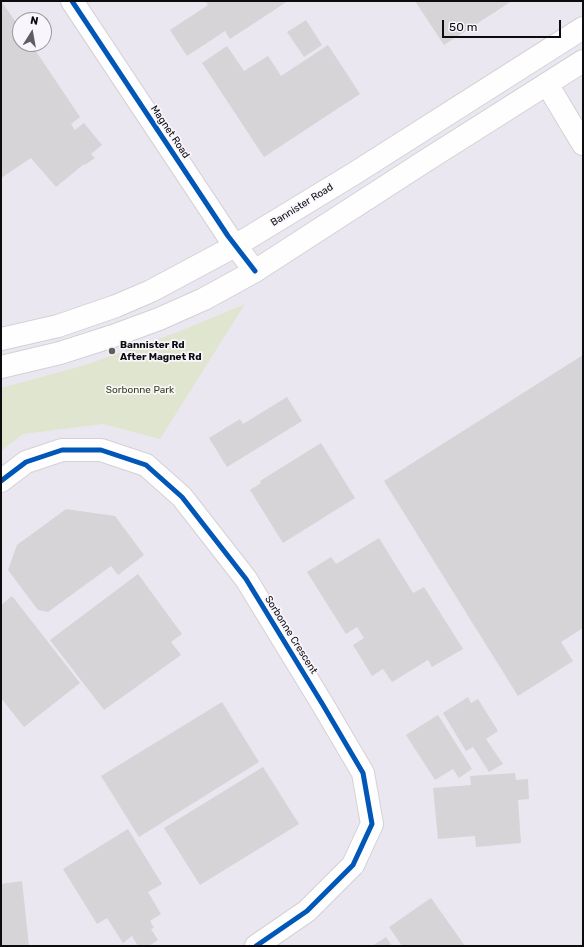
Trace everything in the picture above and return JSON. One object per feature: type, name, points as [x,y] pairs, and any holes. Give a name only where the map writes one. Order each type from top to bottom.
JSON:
[{"type":"main road","name":"Magnet Road","points":[[72,1],[235,246],[255,271]]},
{"type":"main road","name":"Bannister Road","points":[[1,339],[58,326],[116,306],[151,291],[235,246],[355,173],[583,28]]},
{"type":"main road","points":[[1,367],[60,353],[159,319],[204,299],[255,271],[583,61]]},
{"type":"main road","points":[[547,84],[583,144]]},
{"type":"main road","name":"Sorbonne Crescent","points":[[1,481],[26,462],[62,450],[101,450],[146,465],[182,497],[246,579],[363,773],[372,824],[353,865],[307,911],[256,946]]},
{"type":"shaded area","points":[[1,1],[583,1],[583,946],[1,946]]},
{"type":"green space","name":"Sorbonne Park","points":[[245,304],[160,439],[103,424],[23,434],[1,451],[1,388],[85,365],[178,332]]},
{"type":"building","points":[[1,1],[12,17],[12,52],[36,52],[80,117],[71,124],[75,130],[84,123],[102,145],[91,154],[95,158],[85,165],[84,164],[56,187],[31,158],[1,178]]},
{"type":"building","points":[[205,1],[288,1],[230,39],[225,31],[187,56],[170,30],[208,5]]},
{"type":"building","points":[[415,1],[512,1],[444,45]]},
{"type":"building","points":[[306,20],[322,45],[304,57],[287,32]]},
{"type":"building","points":[[328,45],[360,94],[264,157],[202,63],[227,46],[244,71],[268,56],[281,76]]},
{"type":"building","points":[[583,355],[583,628],[561,642],[573,661],[518,696],[384,481]]},
{"type":"building","points":[[287,397],[302,421],[227,467],[209,438],[240,419],[243,424]]},
{"type":"building","points":[[321,443],[355,498],[283,543],[250,490],[261,483],[260,481]]},
{"type":"building","points":[[66,509],[115,516],[144,555],[118,575],[111,566],[48,612],[38,610],[8,570],[17,545]]},
{"type":"building","points":[[379,538],[413,593],[424,587],[463,649],[432,667],[428,660],[392,682],[383,669],[372,676],[353,645],[364,638],[357,627],[346,634],[307,572],[331,557],[336,564]]},
{"type":"building","points":[[138,574],[182,634],[171,642],[181,655],[104,710],[50,640]]},
{"type":"building","points":[[12,596],[80,683],[24,727],[1,698],[1,605]]},
{"type":"building","points":[[468,697],[471,703],[478,699],[498,731],[486,739],[503,764],[489,772],[473,747],[466,751],[443,713]]},
{"type":"building","points":[[222,702],[259,762],[139,837],[101,776]]},
{"type":"building","points":[[438,715],[472,769],[459,778],[453,769],[435,780],[406,735]]},
{"type":"building","points":[[263,767],[299,824],[200,885],[164,828]]},
{"type":"building","points":[[515,773],[516,780],[528,779],[529,799],[518,800],[521,843],[476,847],[475,836],[438,839],[433,788],[471,785],[470,776]]},
{"type":"building","points":[[128,829],[162,884],[148,892],[161,914],[150,921],[154,928],[151,929],[158,940],[149,946],[138,946],[132,936],[123,943],[107,918],[97,924],[63,869]]},
{"type":"building","points":[[22,881],[29,946],[1,946],[1,884]]},
{"type":"building","points":[[431,898],[465,946],[402,946],[389,927]]},
{"type":"building","points":[[386,937],[392,946],[372,946]]},
{"type":"cycle path","points":[[72,1],[228,236],[255,271]]},
{"type":"cycle path","points":[[1,481],[26,462],[62,450],[101,450],[146,465],[182,497],[246,579],[363,773],[372,824],[353,865],[307,911],[256,946]]},
{"type":"place","name":"Bannister Rd After Magnet Rd","points":[[112,351]]}]
